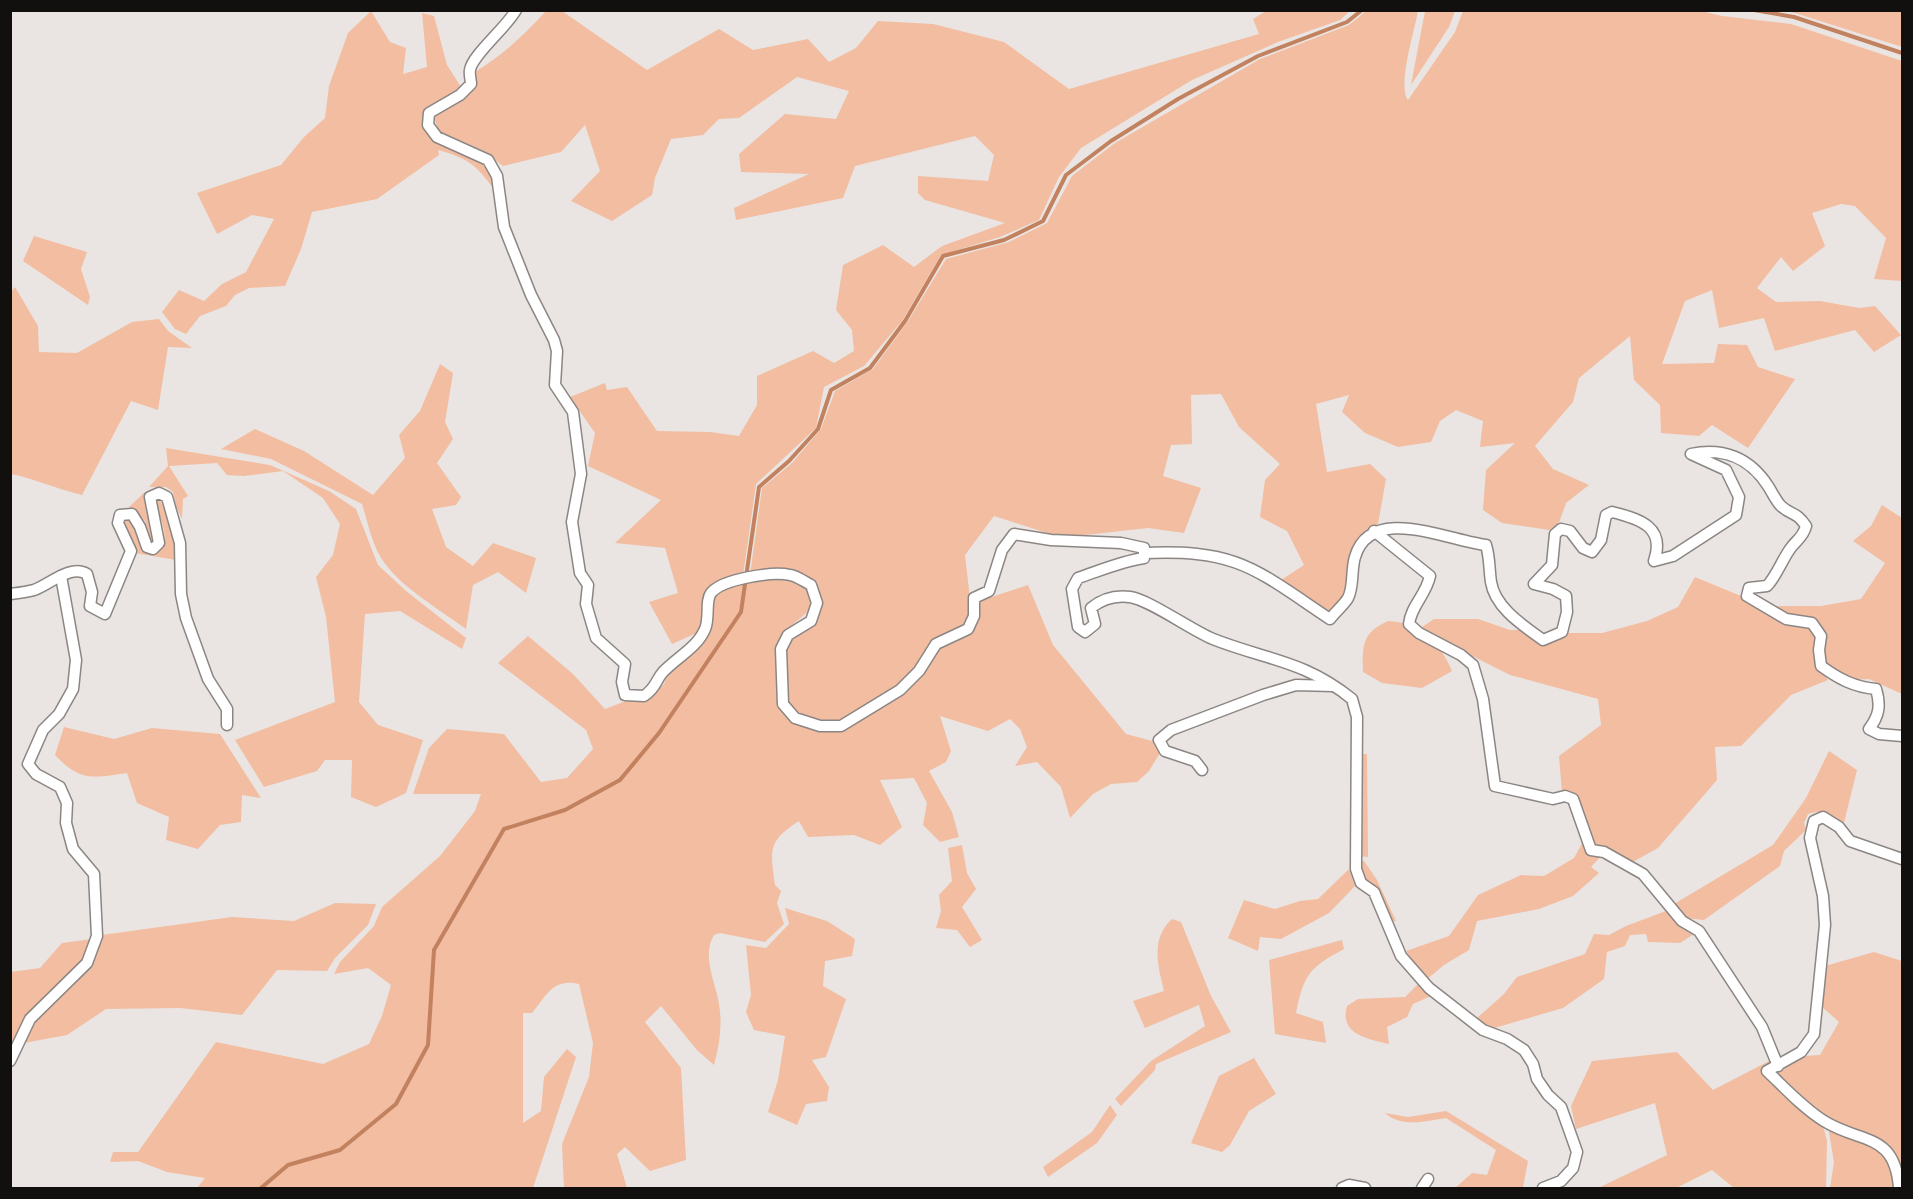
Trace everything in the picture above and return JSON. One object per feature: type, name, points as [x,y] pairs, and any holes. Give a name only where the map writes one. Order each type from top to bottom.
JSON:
[{"type":"street","points":[[516,10],[491,43],[478,54],[470,70],[471,84],[460,95],[429,113],[428,125],[437,137],[488,160],[497,176],[504,227],[531,295],[554,340],[557,351],[555,385],[573,412],[581,474],[572,522],[580,573],[588,585],[586,604],[596,638],[625,664],[622,682],[625,695],[644,696],[656,688],[661,674],[692,648],[704,632],[710,617],[708,603],[711,593],[727,582],[792,575],[811,585],[818,603],[811,621],[788,635],[781,649],[783,704],[795,718],[820,726],[842,726],[900,690],[919,671],[936,644],[968,629],[974,616],[974,598],[989,591],[1002,550],[1014,534],[1060,541],[1121,543],[1144,548],[1144,558],[1129,560],[1109,569],[1078,578],[1072,590],[1078,627],[1085,632],[1095,624],[1091,608],[1102,599],[1131,597],[1212,639],[1289,662],[1336,686],[1352,699],[1357,717],[1356,869],[1361,883],[1374,892],[1401,956],[1429,988],[1483,1030],[1507,1039],[1524,1050],[1533,1064],[1537,1080],[1561,1107],[1577,1152],[1573,1168],[1561,1181],[1543,1188]]},
{"type":"street","points":[[1144,553],[1193,552],[1224,557],[1251,567],[1283,585],[1330,619],[1348,597],[1355,556],[1364,537],[1374,531],[1418,528],[1466,543],[1486,545],[1491,565],[1491,583],[1502,606],[1543,640],[1562,632],[1567,612],[1566,596],[1553,589],[1534,584],[1552,565],[1555,534],[1561,530],[1570,531],[1583,549],[1592,552],[1601,540],[1606,515],[1612,512],[1648,524],[1655,535],[1659,549],[1654,561],[1673,556],[1736,515],[1739,497],[1726,470],[1691,453],[1708,450],[1729,454],[1749,462],[1781,506],[1797,514],[1806,526],[1803,537],[1791,548],[1776,576],[1767,586],[1749,588],[1747,596],[1786,619],[1812,623],[1821,636],[1819,650],[1821,666],[1842,681],[1860,688],[1876,689],[1879,700],[1878,717],[1869,729],[1879,734],[1902,736]]},
{"type":"street","points":[[10,594],[33,590],[61,576],[81,570],[87,574],[92,592],[90,606],[97,612],[105,614],[131,551],[117,523],[120,515],[132,514],[140,527],[147,547],[153,549],[159,543],[150,497],[159,493],[167,497],[180,543],[181,594],[186,618],[208,679],[227,709],[227,725]]},
{"type":"street","points":[[1374,531],[1430,576],[1427,590],[1410,614],[1409,624],[1419,633],[1461,655],[1473,665],[1483,699],[1495,786],[1552,799],[1565,796],[1573,799],[1591,850],[1604,852],[1643,874],[1682,921],[1700,931],[1762,1026],[1778,1066]]},
{"type":"street","points":[[10,1060],[30,1019],[87,963],[97,936],[94,874],[74,849],[66,823],[67,803],[60,787],[36,774],[28,764],[43,730],[59,714],[74,689],[76,660],[61,576]]},
{"type":"street","points":[[1202,770],[1195,761],[1165,751],[1159,740],[1171,730],[1263,695],[1296,686],[1336,686]]},
{"type":"street","points":[[1899,1188],[1898,1174],[1892,1156],[1880,1143],[1843,1132],[1804,1107],[1767,1071],[1801,1052],[1814,1034],[1825,925],[1823,896],[1810,838],[1814,821],[1823,817],[1839,827],[1851,841],[1902,859]]},
{"type":"street","points":[[1342,1188],[1349,1185],[1365,1188]]},
{"type":"shaded area","points":[[371,11],[390,42],[406,48],[403,74],[427,67],[422,13],[434,16],[447,65],[461,87],[431,107],[424,118],[424,126],[487,163],[495,177],[497,193],[473,165],[459,157],[438,150],[439,155],[377,199],[312,212],[301,249],[285,286],[249,288],[235,295],[226,306],[200,316],[186,334],[175,329],[162,312],[179,290],[204,301],[222,284],[246,272],[274,219],[252,215],[217,234],[197,193],[281,165],[304,137],[325,118],[329,86],[348,33]]},
{"type":"shaded area","points":[[546,11],[562,11],[647,70],[719,29],[753,50],[808,39],[829,62],[856,48],[878,21],[933,24],[1004,42],[1069,89],[1259,34],[1253,19],[1266,11],[1350,11],[1340,20],[1278,42],[1192,80],[1081,148],[1059,177],[1039,220],[1000,237],[941,255],[902,321],[864,366],[824,387],[816,428],[756,484],[743,576],[726,577],[706,589],[701,631],[672,644],[649,602],[678,593],[665,548],[615,543],[661,500],[588,466],[595,433],[570,397],[605,383],[607,390],[627,387],[657,431],[710,432],[739,436],[757,405],[757,376],[813,351],[834,363],[854,351],[852,330],[836,310],[843,265],[883,245],[914,267],[942,246],[1005,223],[925,200],[918,193],[918,176],[988,181],[994,155],[975,136],[855,166],[843,198],[736,220],[734,208],[809,174],[741,172],[739,154],[785,114],[836,119],[849,91],[797,77],[739,118],[719,119],[703,135],[671,139],[655,178],[652,195],[612,221],[571,201],[600,171],[585,125],[561,152],[503,166],[482,150],[439,131],[434,118],[438,112],[461,101],[475,86],[475,72],[513,44]]},
{"type":"shaded area","points":[[1366,11],[1418,11],[1404,83],[1408,100],[1455,32],[1463,11],[1701,11],[1722,16],[1791,24],[1902,61],[1902,281],[1874,279],[1886,238],[1855,206],[1841,204],[1812,213],[1825,246],[1793,271],[1781,257],[1757,288],[1776,302],[1820,301],[1859,308],[1875,306],[1901,335],[1874,352],[1855,330],[1775,351],[1764,318],[1719,328],[1712,290],[1685,301],[1662,364],[1714,363],[1718,344],[1747,345],[1758,367],[1795,379],[1748,448],[1712,425],[1699,436],[1661,433],[1660,405],[1634,380],[1630,336],[1579,378],[1573,402],[1535,446],[1553,469],[1589,485],[1566,503],[1559,523],[1549,530],[1502,523],[1483,510],[1486,470],[1515,443],[1480,447],[1483,421],[1456,410],[1440,421],[1431,442],[1398,447],[1365,433],[1342,412],[1349,395],[1316,404],[1327,472],[1370,464],[1386,479],[1378,524],[1364,531],[1353,546],[1345,595],[1330,614],[1281,580],[1304,565],[1287,531],[1260,517],[1265,480],[1280,464],[1239,427],[1221,394],[1191,395],[1192,444],[1171,445],[1163,476],[1201,488],[1184,533],[1148,528],[1085,535],[1053,535],[994,516],[965,555],[972,616],[967,627],[953,634],[898,688],[839,723],[823,723],[797,716],[786,703],[783,649],[790,636],[816,620],[822,600],[817,582],[793,571],[750,575],[762,488],[792,463],[821,429],[835,391],[873,369],[908,321],[946,259],[1009,242],[1047,223],[1072,176],[1115,143],[1260,59],[1349,25]]},
{"type":"shaded area","points":[[1425,11],[1455,11],[1449,27],[1411,85]]},
{"type":"shaded area","points":[[1784,11],[1902,11],[1902,47],[1795,13]]},
{"type":"shaded area","points":[[34,236],[87,252],[81,269],[90,297],[88,305],[23,261]]},
{"type":"shaded area","points":[[15,287],[38,326],[39,352],[77,353],[132,322],[159,319],[168,331],[192,348],[168,347],[158,410],[131,401],[82,495],[11,474],[10,293]]},
{"type":"shaded area","points":[[440,364],[453,373],[445,422],[453,439],[437,463],[461,497],[456,505],[432,509],[446,547],[473,566],[493,543],[536,558],[526,593],[498,572],[473,585],[466,629],[411,590],[391,571],[376,548],[362,504],[271,459],[221,449],[255,429],[304,451],[373,495],[405,458],[399,435],[420,411]]},
{"type":"shaded area","points":[[166,448],[270,465],[329,491],[356,509],[378,565],[406,591],[466,638],[462,649],[400,611],[365,614],[359,702],[378,725],[423,740],[406,793],[376,807],[351,797],[352,760],[325,760],[317,771],[264,787],[235,740],[335,702],[326,617],[316,577],[333,555],[340,524],[323,498],[283,471],[244,476],[227,475],[217,463],[169,466],[188,496],[183,499],[182,519],[173,492],[166,487],[149,487],[168,466]]},
{"type":"shaded area","points":[[145,492],[154,541],[148,540],[145,521],[129,507]]},
{"type":"shaded area","points":[[160,500],[176,534],[176,560],[135,553],[123,523],[123,519],[129,520],[147,552],[160,551],[164,534],[156,503]]},
{"type":"shaded area","points":[[1882,505],[1902,518],[1902,694],[1869,679],[1849,680],[1825,663],[1816,623],[1787,616],[1768,606],[1821,606],[1861,599],[1885,563],[1853,541],[1871,526]]},
{"type":"shaded area","points":[[1695,577],[1811,625],[1818,636],[1817,664],[1828,680],[1791,695],[1741,746],[1715,747],[1717,780],[1658,848],[1629,864],[1591,848],[1580,810],[1562,793],[1559,756],[1601,725],[1598,699],[1510,675],[1419,629],[1434,619],[1478,619],[1510,630],[1525,630],[1544,644],[1566,633],[1602,633],[1647,621],[1678,607]]},
{"type":"shaded area","points":[[767,578],[802,583],[812,594],[812,607],[788,629],[778,648],[777,682],[788,713],[826,730],[888,702],[936,647],[973,632],[979,615],[979,601],[1028,585],[1053,645],[1126,734],[1156,742],[1160,753],[1149,771],[1137,782],[1111,784],[1093,794],[1070,818],[1061,787],[1037,762],[1015,766],[1027,747],[1020,729],[1010,719],[988,731],[940,716],[951,751],[946,762],[929,771],[952,812],[959,837],[940,842],[923,825],[927,803],[914,778],[880,780],[902,827],[880,845],[854,835],[808,837],[799,821],[781,834],[774,847],[772,863],[775,885],[781,891],[777,903],[784,924],[765,942],[720,933],[714,935],[711,943],[709,959],[721,1024],[714,1065],[697,1050],[661,1006],[645,1022],[681,1068],[686,1160],[650,1171],[625,1147],[617,1154],[627,1188],[564,1188],[562,1144],[589,1077],[593,1043],[579,984],[570,983],[563,983],[551,990],[532,1013],[523,1013],[523,1123],[541,1111],[544,1077],[567,1049],[576,1057],[533,1188],[197,1188],[205,1178],[167,1172],[138,1161],[110,1162],[113,1152],[138,1152],[216,1042],[323,1064],[369,1044],[382,1016],[391,985],[368,968],[334,974],[340,962],[374,926],[382,907],[440,856],[475,811],[481,794],[413,794],[429,748],[447,729],[504,734],[541,782],[567,778],[593,749],[586,730],[498,663],[528,636],[573,674],[605,709],[626,701],[649,700],[664,684],[668,673],[702,645],[714,615],[713,598],[723,587]]},
{"type":"shaded area","points":[[1388,621],[1409,625],[1427,636],[1442,652],[1452,671],[1422,688],[1382,683],[1363,672],[1365,641],[1373,630]]},
{"type":"shaded area","points":[[64,727],[114,739],[152,728],[220,734],[261,798],[242,795],[241,822],[220,825],[198,849],[166,840],[169,817],[137,803],[127,773],[96,777],[80,774],[55,755]]},
{"type":"shaded area","points":[[1829,751],[1857,770],[1844,823],[1827,813],[1808,814],[1804,823],[1806,830],[1784,851],[1780,866],[1704,920],[1685,918],[1674,904],[1773,845],[1806,798]]},
{"type":"shaded area","points":[[1361,754],[1367,754],[1368,857],[1359,856]]},
{"type":"shaded area","points":[[1584,840],[1603,854],[1591,867],[1599,873],[1573,896],[1539,909],[1477,921],[1469,950],[1444,965],[1426,980],[1406,951],[1449,936],[1478,895],[1521,875],[1544,876],[1574,858]]},
{"type":"shaded area","points":[[962,845],[967,873],[976,889],[962,907],[982,940],[970,947],[957,930],[936,928],[941,911],[939,895],[952,881],[948,848]]},
{"type":"shaded area","points":[[1359,861],[1364,861],[1377,880],[1396,921],[1390,921],[1363,881]]},
{"type":"shaded area","points":[[1349,869],[1355,886],[1329,913],[1281,939],[1260,937],[1258,951],[1228,938],[1244,900],[1275,909],[1300,901],[1318,899]]},
{"type":"shaded area","points":[[335,903],[376,904],[368,925],[335,958],[327,971],[277,970],[242,1015],[180,1008],[106,1009],[67,1035],[24,1043],[35,1021],[90,967],[102,935],[232,917],[294,921]]},
{"type":"shaded area","points":[[785,908],[827,921],[855,939],[852,956],[825,961],[823,986],[846,999],[826,1057],[812,1060],[829,1087],[827,1101],[806,1104],[797,1125],[768,1112],[778,1080],[785,1036],[754,1030],[746,1012],[751,995],[746,945],[766,948],[789,924]]},
{"type":"shaded area","points":[[1666,911],[1694,934],[1680,943],[1648,942],[1646,934],[1630,935],[1625,946],[1607,952],[1604,979],[1563,1008],[1491,1029],[1477,1018],[1504,994],[1517,977],[1585,954],[1594,934],[1609,935]]},
{"type":"shaded area","points":[[1172,919],[1181,922],[1211,996],[1231,1032],[1156,1064],[1155,1070],[1121,1106],[1115,1099],[1151,1061],[1205,1026],[1199,1005],[1145,1028],[1133,1001],[1164,991],[1158,963],[1158,944],[1165,927]]},
{"type":"shaded area","points":[[93,939],[84,962],[29,1017],[11,1046],[11,972],[40,968],[62,943]]},
{"type":"shaded area","points":[[1342,940],[1344,949],[1310,973],[1302,989],[1296,1013],[1323,1022],[1326,1043],[1275,1034],[1269,960]]},
{"type":"shaded area","points":[[1874,952],[1902,961],[1902,1188],[1895,1153],[1883,1141],[1844,1127],[1808,1105],[1776,1073],[1803,1056],[1820,1055],[1839,1022],[1821,1006],[1825,966]]},
{"type":"shaded area","points":[[1418,984],[1431,996],[1413,1004],[1407,1017],[1387,1027],[1389,1044],[1357,1034],[1347,1023],[1347,1006],[1358,999],[1405,997]]},
{"type":"shaded area","points":[[1677,1052],[1713,1090],[1771,1060],[1775,1066],[1766,1071],[1822,1122],[1827,1141],[1826,1188],[1734,1188],[1712,1170],[1676,1188],[1598,1188],[1667,1155],[1655,1103],[1576,1129],[1571,1106],[1592,1061]]},
{"type":"shaded area","points":[[1254,1058],[1276,1094],[1249,1111],[1230,1145],[1222,1152],[1191,1143],[1219,1076]]},
{"type":"shaded area","points":[[1110,1105],[1117,1115],[1097,1143],[1048,1177],[1043,1167],[1092,1132]]},
{"type":"shaded area","points":[[1446,1111],[1528,1161],[1523,1187],[1527,1188],[1455,1188],[1472,1173],[1487,1175],[1496,1150],[1446,1118],[1406,1122],[1391,1118],[1385,1113],[1408,1117]]},
{"type":"shaded area","points":[[1828,1126],[1861,1139],[1890,1159],[1897,1188],[1830,1188],[1834,1162]]},
{"type":"waterway","points":[[261,1188],[288,1165],[340,1150],[396,1104],[428,1045],[434,950],[504,829],[565,810],[620,780],[659,733],[741,612],[759,487],[789,461],[818,429],[831,390],[870,368],[905,321],[943,256],[1004,240],[1043,221],[1066,175],[1111,141],[1178,99],[1258,56],[1347,22],[1362,10]]},
{"type":"waterway","points":[[1754,10],[1794,17],[1902,53]]}]
